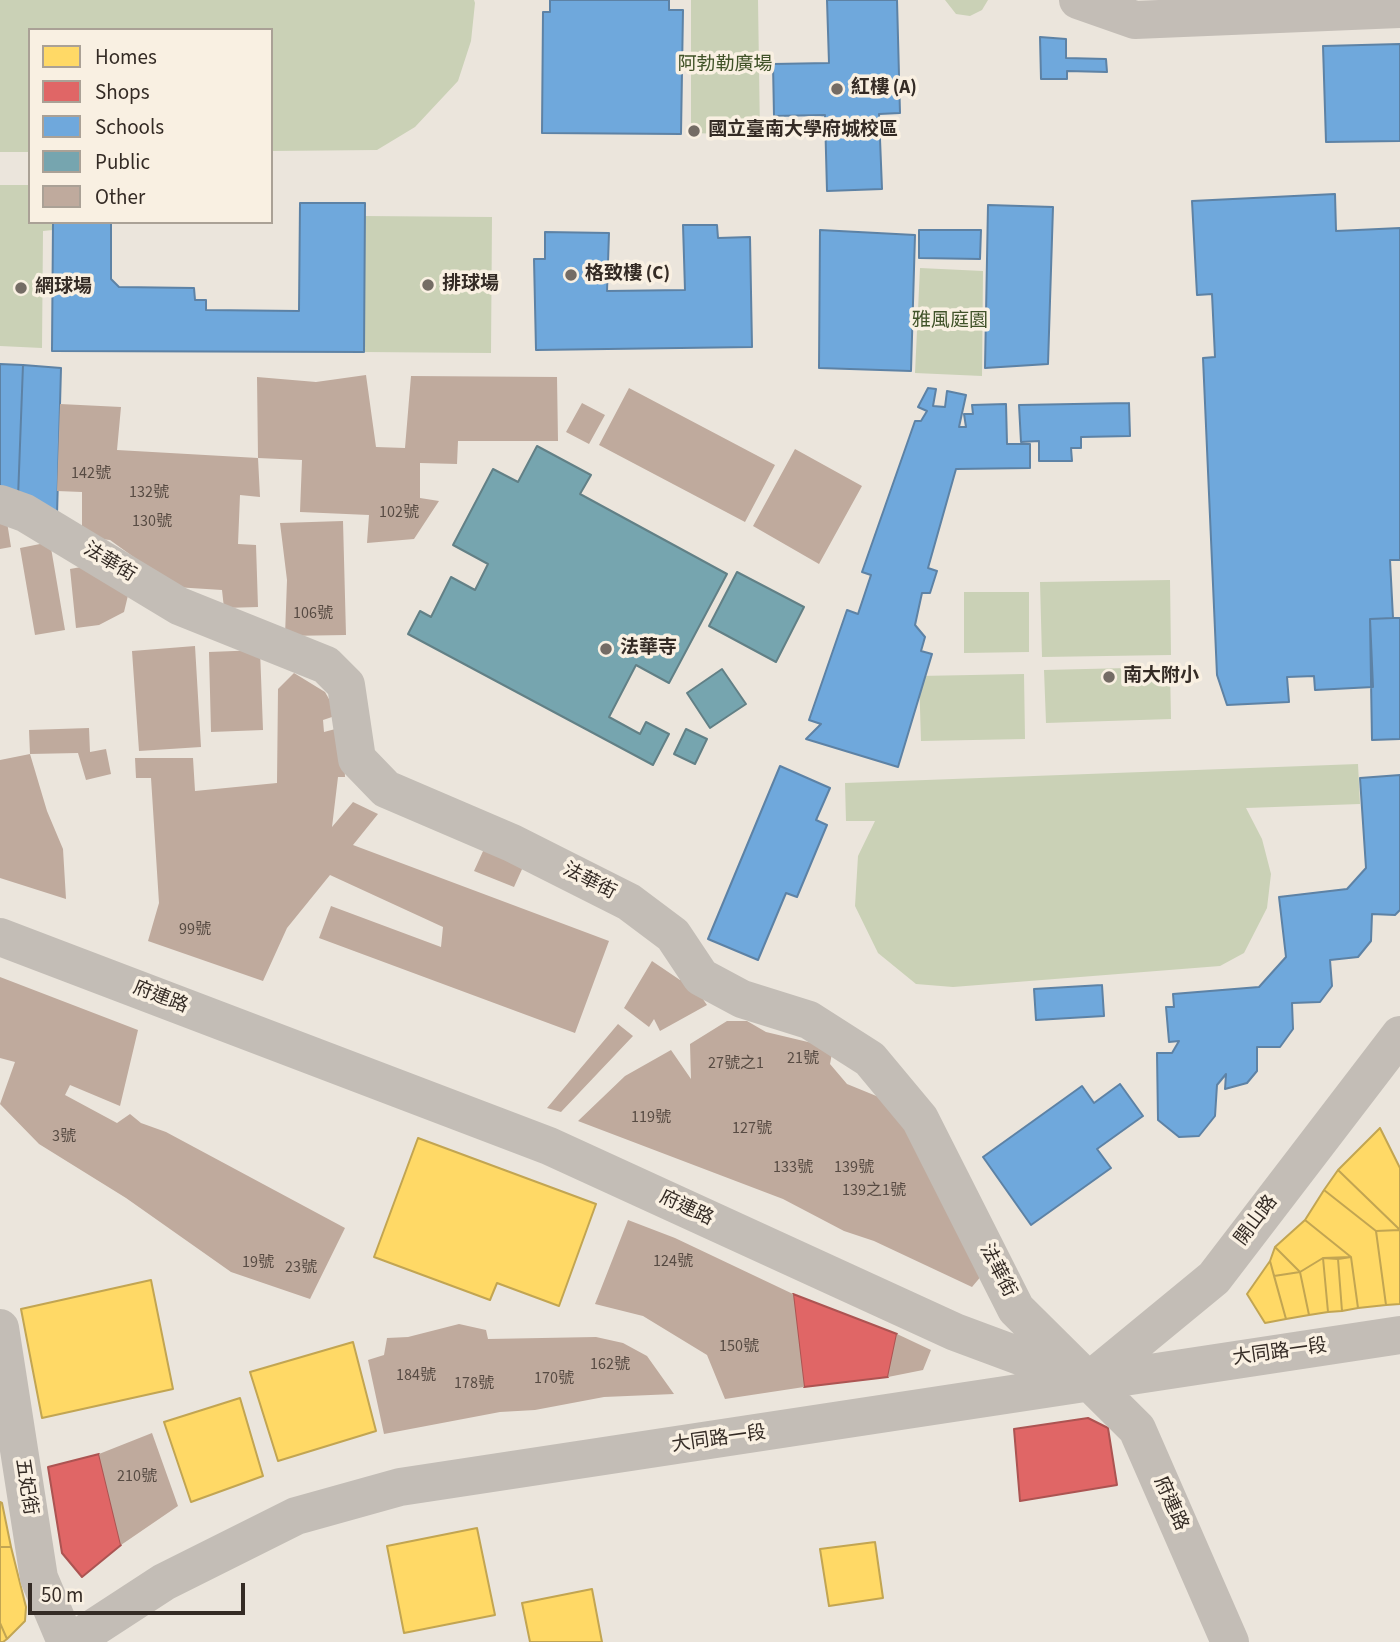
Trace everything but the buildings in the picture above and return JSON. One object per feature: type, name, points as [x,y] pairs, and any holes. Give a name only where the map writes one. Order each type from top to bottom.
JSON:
[{"type":"street","points":[[1078,0],[1135,20],[1400,9]]},
{"type":"street","name":"法華街","points":[[0,504],[25,513],[179,606],[326,665],[346,685],[357,759],[386,789],[512,843],[629,902],[673,935],[701,977],[742,999],[809,1020],[870,1059],[920,1119],[1016,1309],[1088,1381]]},
{"type":"street","name":"府連路","points":[[0,937],[549,1146],[955,1332],[1088,1381],[1137,1429],[1230,1642]]},
{"type":"street","name":"開山路","points":[[1088,1381],[1214,1278],[1400,1035]]},
{"type":"street","name":"五妃街","points":[[0,1328],[39,1578],[66,1642]]},
{"type":"street","name":"大同路一段","points":[[72,1642],[164,1582],[296,1516],[400,1487],[596,1456],[746,1437],[1088,1381],[1400,1335]]},
{"type":"green space","points":[[0,0],[474,0],[475,3],[471,41],[458,81],[415,127],[377,150],[273,151],[273,28],[28,28],[28,152],[0,152]]},
{"type":"green space","name":"阿勃勒廣場","points":[[691,0],[758,0],[760,135],[691,133]]},
{"type":"green space","points":[[945,0],[988,0],[982,10],[970,16],[956,14]]},
{"type":"green space","name":"網球場","points":[[0,185],[28,185],[28,224],[53,224],[53,230],[43,231],[42,348],[0,346]]},
{"type":"green space","name":"排球場","points":[[364,216],[492,217],[491,353],[364,352]]},
{"type":"green space","name":"雅風庭園","points":[[920,268],[983,271],[982,376],[915,373]]},
{"type":"green space","points":[[1170,580],[1171,655],[1042,657],[1040,582]]},
{"type":"green space","points":[[964,592],[1029,592],[1029,652],[964,653]]},
{"type":"green space","points":[[1170,667],[1171,719],[1046,723],[1044,670]]},
{"type":"green space","points":[[1024,674],[1025,739],[921,741],[919,676]]},
{"type":"green space","points":[[1358,764],[1360,804],[1246,808],[1262,839],[1271,874],[1267,908],[1244,953],[1220,966],[953,987],[916,984],[878,953],[855,906],[858,856],[875,821],[846,821],[845,783]]},
{"type":"place","name":"紅樓 (A)","points":[[837,89]]},
{"type":"place","name":"國立臺南大學府城校區","points":[[694,131]]},
{"type":"place","name":"格致樓 (C)","points":[[571,275]]},
{"type":"place","name":"排球場","points":[[428,285]]},
{"type":"place","name":"網球場","points":[[21,288]]},
{"type":"place","name":"法華寺","points":[[606,649]]},
{"type":"place","name":"南大附小","points":[[1109,677]]}]
